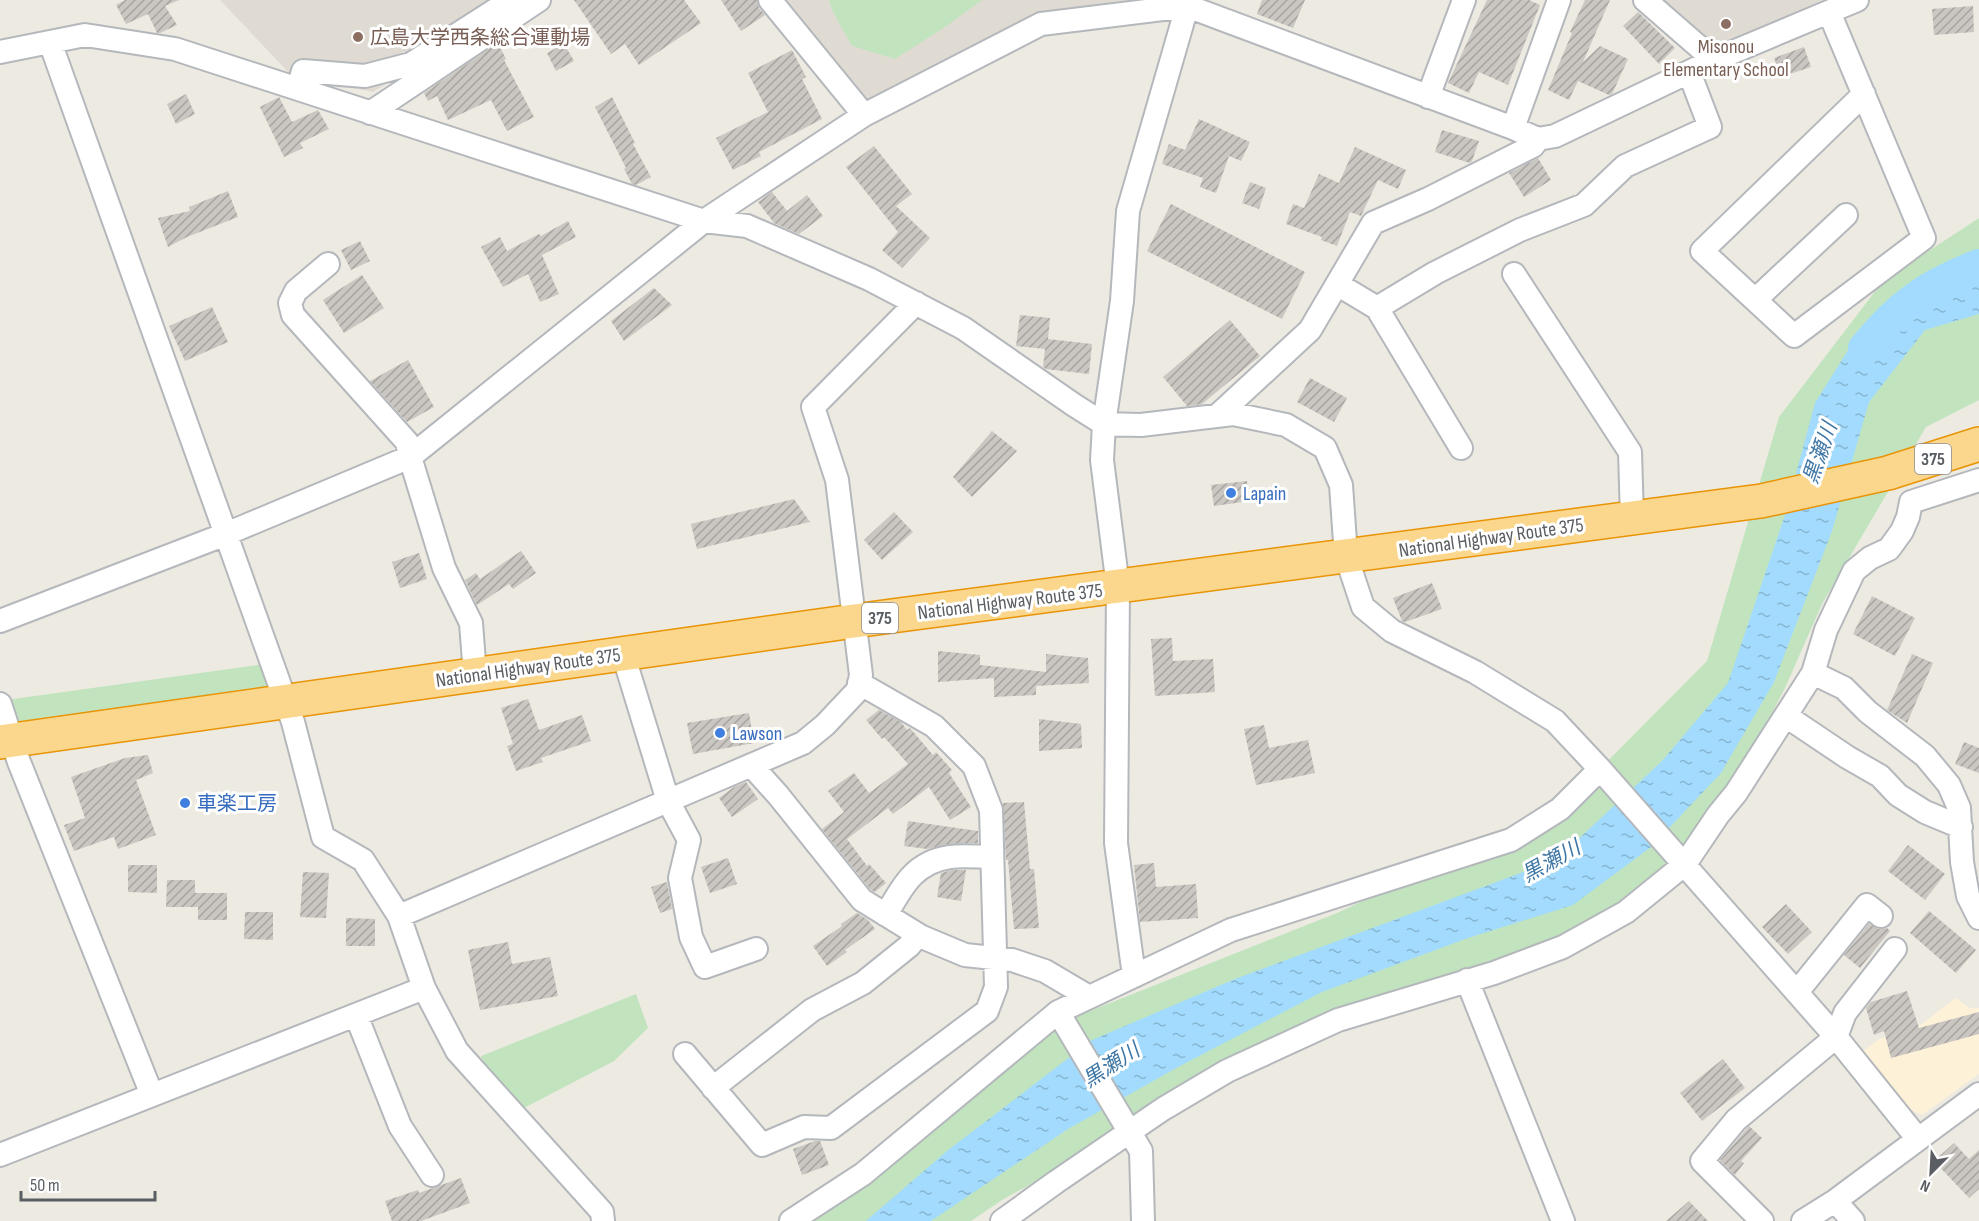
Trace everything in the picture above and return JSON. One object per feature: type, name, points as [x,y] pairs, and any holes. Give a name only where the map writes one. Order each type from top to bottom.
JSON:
[{"type":"highway","name":"National Highway Route 375","points":[[6,741],[854,621],[1761,501],[1887,473],[1979,446]]},
{"type":"street","points":[[298,88],[303,71],[365,76],[411,64],[511,0]]},
{"type":"street","points":[[370,113],[539,0]]},
{"type":"street","points":[[770,0],[864,115]]},
{"type":"street","points":[[1428,97],[1464,0]]},
{"type":"street","points":[[1513,128],[1559,0]]},
{"type":"street","points":[[1645,0],[1714,60]]},
{"type":"street","points":[[0,621],[226,534],[410,457],[704,221],[864,115],[1041,24],[1188,3],[1538,139],[1555,136],[1714,60],[1857,0]]},
{"type":"street","points":[[1134,976],[1116,843],[1118,587],[1102,460],[1104,424],[1122,302],[1128,211],[1188,3]]},
{"type":"street","points":[[1829,12],[1864,94],[1924,238],[1794,336],[1702,251],[1864,94]]},
{"type":"street","points":[[0,52],[85,34],[175,49],[704,221],[747,225],[869,279],[963,328],[1104,424],[1141,425],[1233,414],[1286,425],[1324,447],[1341,485],[1346,556],[1364,607],[1392,631],[1475,672],[1556,721],[1836,1037],[1918,1139]]},
{"type":"street","points":[[50,42],[286,702],[323,837],[363,860],[399,916],[424,988],[456,1051],[602,1212],[603,1221]]},
{"type":"street","points":[[1377,308],[1435,273],[1509,236],[1584,205],[1625,166],[1710,127],[1689,72]]},
{"type":"street","points":[[1218,415],[1310,330],[1373,223],[1428,199],[1533,146],[1538,139]]},
{"type":"street","points":[[1755,300],[1846,215]]},
{"type":"street","points":[[328,264],[296,291],[290,303],[293,315],[407,442],[444,568],[471,623],[475,675]]},
{"type":"street","points":[[1514,274],[1630,452],[1632,518]]},
{"type":"street","points":[[1337,284],[1377,308],[1461,448]]},
{"type":"street","points":[[399,916],[803,743],[825,725],[858,690],[861,675],[837,480],[813,407],[916,303]]},
{"type":"street","points":[[1002,1221],[1127,1129],[1227,1071],[1338,1020],[1494,973],[1563,947],[1626,912],[1684,864],[1736,793],[1813,673],[1826,630],[1854,572],[1870,558],[1889,549],[1902,531],[1911,502],[1979,480]]},
{"type":"street","points":[[623,654],[668,801],[688,840],[680,878],[691,937],[705,968],[756,949]]},
{"type":"street","points":[[1813,673],[1844,688],[1868,712],[1925,756],[1949,785],[1959,808],[1962,862],[1968,896],[1979,918]]},
{"type":"street","points":[[685,1054],[762,1145],[804,1127],[831,1128],[987,1011],[996,987],[991,810],[974,766],[934,726],[859,683]]},
{"type":"street","points":[[0,704],[6,741],[19,762],[152,1095]]},
{"type":"street","points":[[1786,716],[1880,776],[1899,795],[1925,812],[1961,827]]},
{"type":"street","points":[[751,765],[778,795],[862,900],[918,935],[964,955],[1012,960],[1045,971],[1089,997]]},
{"type":"street","points":[[791,1221],[863,1174],[1089,997],[1231,930],[1511,840],[1560,809],[1600,769]]},
{"type":"street","points":[[886,915],[902,888],[923,865],[950,857],[992,858]]},
{"type":"street","points":[[1797,992],[1867,905],[1881,916]]},
{"type":"street","points":[[713,1088],[812,1010],[864,983],[909,946],[918,935]]},
{"type":"street","points":[[1762,1221],[1702,1161],[1736,1120],[1836,1037],[1845,1013],[1895,949]]},
{"type":"street","points":[[1467,980],[1563,1221]]},
{"type":"street","points":[[0,1155],[424,988]]},
{"type":"street","points":[[356,1015],[400,1126],[432,1175]]},
{"type":"street","points":[[1061,1018],[1141,1151],[1143,1221]]},
{"type":"street","points":[[1803,1221],[1835,1201],[1979,1094]]},
{"type":"street","points":[[1835,1201],[1853,1221]]},
{"type":"shaded area","name":"広島大学西条総合運動場","points":[[220,0],[520,0],[373,92],[291,75]]},
{"type":"shaded area","points":[[778,0],[1168,0],[1040,16],[867,104]]},
{"type":"shaded area","name":"Misonou Elementary School","points":[[1655,0],[1823,0],[1712,48]]},
{"type":"shaded area","points":[[1955,998],[1970,1008],[1979,1008],[1979,1074],[1922,1115],[1909,1109],[1862,1052],[1879,1039],[1921,1025]]},
{"type":"green space","points":[[829,0],[982,0],[895,59],[852,46]]},
{"type":"green space","points":[[1979,218],[1979,400],[1926,427],[1822,604],[1785,688],[1738,778],[1653,891],[1494,973],[1265,1054],[1002,1200],[971,1221],[778,1221],[863,1174],[1052,1026],[1337,913],[1560,809],[1707,661],[1779,417],[1883,281]]},
{"type":"green space","points":[[265,664],[270,681],[264,694],[21,728],[6,700]]},
{"type":"green space","points":[[636,994],[648,1028],[614,1061],[524,1108],[484,1064],[481,1056]]},
{"type":"water","points":[[1979,263],[1979,314],[1925,330],[1869,402],[1832,531],[1774,682],[1721,773],[1651,847],[1573,905],[1468,938],[1322,992],[1178,1067],[1068,1129],[931,1221],[866,1221],[947,1151],[1092,1040],[1235,979],[1556,860],[1662,761],[1728,683],[1785,515],[1815,403],[1852,344],[1949,277]]},
{"type":"building","points":[[125,0],[179,0],[165,6],[177,25],[157,33],[148,14],[126,24],[116,5]]},
{"type":"building","points":[[574,0],[684,0],[701,23],[639,65],[625,44],[611,54]]},
{"type":"building","points":[[721,0],[757,0],[759,8],[765,15],[741,31]]},
{"type":"building","points":[[1262,0],[1305,0],[1293,28],[1257,14]]},
{"type":"building","points":[[1487,0],[1529,0],[1540,5],[1508,85],[1479,72],[1469,93],[1448,83]]},
{"type":"building","points":[[1585,0],[1610,0],[1583,62],[1600,46],[1628,59],[1612,94],[1609,95],[1578,81],[1569,100],[1548,90]]},
{"type":"building","points":[[1973,6],[1974,32],[1934,35],[1932,9]]},
{"type":"building","points":[[1638,12],[1675,48],[1659,64],[1623,26]]},
{"type":"building","points":[[498,43],[506,59],[504,60],[534,117],[507,131],[491,100],[448,120],[437,96],[428,101],[424,93]]},
{"type":"building","points":[[564,44],[574,61],[556,71],[547,53]]},
{"type":"building","points":[[1804,47],[1811,67],[1781,77],[1774,58]]},
{"type":"building","points":[[792,50],[806,77],[802,79],[822,119],[759,152],[761,156],[733,170],[716,138],[768,112],[748,73]]},
{"type":"building","points":[[186,94],[195,114],[176,124],[167,104]]},
{"type":"building","points":[[279,97],[292,122],[318,110],[329,129],[300,143],[303,148],[284,157],[260,107]]},
{"type":"building","points":[[612,97],[651,177],[636,185],[632,184],[624,169],[626,168],[595,107]]},
{"type":"building","points":[[1199,119],[1250,142],[1241,161],[1229,156],[1216,193],[1200,187],[1203,178],[1162,164],[1169,144],[1185,150]]},
{"type":"building","points":[[1442,130],[1479,141],[1470,163],[1435,152]]},
{"type":"building","points":[[874,146],[912,194],[896,206],[930,238],[902,268],[882,250],[898,232],[846,167]]},
{"type":"building","points":[[1355,147],[1406,170],[1398,189],[1378,180],[1361,216],[1350,212],[1337,246],[1321,240],[1322,237],[1286,224],[1293,204],[1304,208],[1319,174],[1339,183]]},
{"type":"building","points":[[1538,158],[1551,180],[1524,197],[1509,173]]},
{"type":"building","points":[[1250,182],[1266,188],[1259,209],[1242,203]]},
{"type":"building","points":[[228,191],[238,217],[168,247],[158,218],[190,211],[189,207]]},
{"type":"building","points":[[772,192],[787,211],[807,195],[823,216],[799,234],[774,223],[758,202]]},
{"type":"building","points":[[1171,204],[1305,272],[1282,319],[1147,251]]},
{"type":"building","points":[[568,221],[576,237],[542,255],[559,294],[540,302],[528,274],[503,287],[481,247],[500,237],[507,251]]},
{"type":"building","points":[[360,241],[370,261],[351,270],[341,250]]},
{"type":"building","points":[[362,275],[384,308],[344,333],[323,300]]},
{"type":"building","points":[[654,288],[672,305],[624,341],[611,321]]},
{"type":"building","points":[[212,307],[228,342],[185,361],[169,326]]},
{"type":"building","points":[[1020,315],[1050,318],[1048,339],[1092,344],[1089,374],[1046,369],[1043,367],[1045,349],[1016,346]]},
{"type":"building","points":[[1230,320],[1260,356],[1202,404],[1187,406],[1163,377]]},
{"type":"building","points":[[408,360],[434,407],[407,422],[370,381]]},
{"type":"building","points":[[1310,378],[1347,398],[1334,422],[1297,402]]},
{"type":"building","points":[[992,431],[1017,451],[972,497],[953,477]]},
{"type":"building","name":"Lapain","points":[[1247,481],[1250,501],[1214,506],[1211,485]]},
{"type":"building","points":[[794,499],[810,522],[697,549],[691,524]]},
{"type":"building","points":[[894,512],[913,532],[882,560],[864,540]]},
{"type":"building","points":[[521,551],[536,573],[513,589],[509,584],[477,605],[465,580],[476,573],[480,579]]},
{"type":"building","points":[[419,553],[427,579],[400,588],[392,562]]},
{"type":"building","points":[[1432,583],[1442,609],[1405,622],[1402,621],[1393,598]]},
{"type":"building","points":[[1872,596],[1915,618],[1895,656],[1853,634]]},
{"type":"building","points":[[1172,638],[1173,661],[1213,659],[1215,692],[1155,696],[1151,639]]},
{"type":"building","points":[[938,651],[980,655],[980,665],[1046,672],[1046,654],[1088,658],[1089,683],[1036,686],[1036,695],[994,697],[994,678],[938,682]]},
{"type":"building","points":[[1912,654],[1933,663],[1907,723],[1887,710]]},
{"type":"building","points":[[528,699],[539,730],[582,715],[591,741],[541,758],[543,762],[516,771],[507,746],[513,744],[501,708]]},
{"type":"building","points":[[879,710],[901,722],[907,730],[910,728],[933,755],[936,752],[952,770],[949,773],[971,807],[950,820],[929,787],[893,814],[888,808],[847,839],[867,866],[869,864],[886,883],[875,892],[822,829],[844,812],[828,791],[854,773],[869,793],[908,764],[866,720]]},
{"type":"building","name":"Lawson","points":[[749,713],[754,743],[693,754],[687,723]]},
{"type":"building","points":[[1039,719],[1081,724],[1082,748],[1039,751]]},
{"type":"building","points":[[1264,725],[1269,748],[1308,740],[1315,773],[1256,785],[1244,729]]},
{"type":"building","points":[[1964,742],[1979,748],[1979,773],[1955,764]]},
{"type":"building","points":[[148,755],[153,773],[136,780],[156,835],[118,849],[114,837],[74,851],[64,825],[85,818],[71,777],[125,758]]},
{"type":"building","points":[[746,782],[758,799],[732,817],[719,798],[734,787]]},
{"type":"building","points":[[1024,802],[1030,869],[1034,869],[1039,928],[1014,929],[1008,860],[1006,860],[1003,803]]},
{"type":"building","points":[[908,821],[978,831],[978,843],[948,844],[927,849],[904,846]]},
{"type":"building","points":[[1908,845],[1945,874],[1925,900],[1888,871]]},
{"type":"building","points":[[728,858],[737,884],[710,893],[701,867]]},
{"type":"building","points":[[1154,863],[1156,887],[1196,884],[1198,918],[1140,922],[1134,865]]},
{"type":"building","points":[[128,865],[157,865],[157,893],[128,892]]},
{"type":"building","points":[[966,870],[961,901],[937,897],[941,873]]},
{"type":"building","points":[[303,872],[329,873],[326,918],[300,917]]},
{"type":"building","points":[[167,880],[195,880],[195,893],[227,893],[227,920],[198,920],[198,907],[166,907]]},
{"type":"building","points":[[667,882],[672,909],[660,913],[651,887]]},
{"type":"building","points":[[1786,904],[1812,932],[1788,954],[1762,927]]},
{"type":"building","points":[[1929,911],[1976,950],[1956,973],[1910,933]]},
{"type":"building","points":[[245,912],[273,912],[273,940],[244,939]]},
{"type":"building","points":[[857,913],[868,920],[875,929],[827,966],[813,946]]},
{"type":"building","points":[[346,918],[375,919],[375,946],[346,946]]},
{"type":"building","points":[[1869,924],[1879,929],[1887,928],[1890,931],[1860,968],[1844,955]]},
{"type":"building","points":[[508,942],[512,964],[550,957],[558,996],[480,1010],[468,950]]},
{"type":"building","points":[[1907,991],[1919,1028],[1979,1012],[1979,1034],[1891,1058],[1884,1031],[1874,1035],[1866,1008],[1871,1002]]},
{"type":"building","points":[[1723,1059],[1745,1088],[1702,1121],[1680,1093]]},
{"type":"building","points":[[1749,1126],[1762,1138],[1741,1161],[1744,1163],[1735,1175],[1720,1160]]},
{"type":"building","points":[[820,1141],[829,1165],[802,1175],[793,1149]]},
{"type":"building","points":[[1954,1143],[1969,1159],[1979,1150],[1979,1189],[1969,1198],[1934,1161]]},
{"type":"building","points":[[461,1178],[470,1203],[421,1221],[392,1221],[385,1201],[418,1190],[419,1193]]},
{"type":"building","points":[[1689,1201],[1708,1221],[1666,1221]]},
{"type":"waterway","name":"黒瀬川","points":[[1864,348],[1889,320],[1915,298],[1944,280],[1979,265]]},
{"type":"place","name":"Misonou Elementary School","points":[[1726,24]]},
{"type":"place","name":"広島大学西条総合運動場","points":[[358,37]]},
{"type":"place","name":"Lapain","points":[[1231,493]]},
{"type":"place","name":"Lawson","points":[[720,733]]},
{"type":"place","name":"車楽工房","points":[[185,803]]}]
